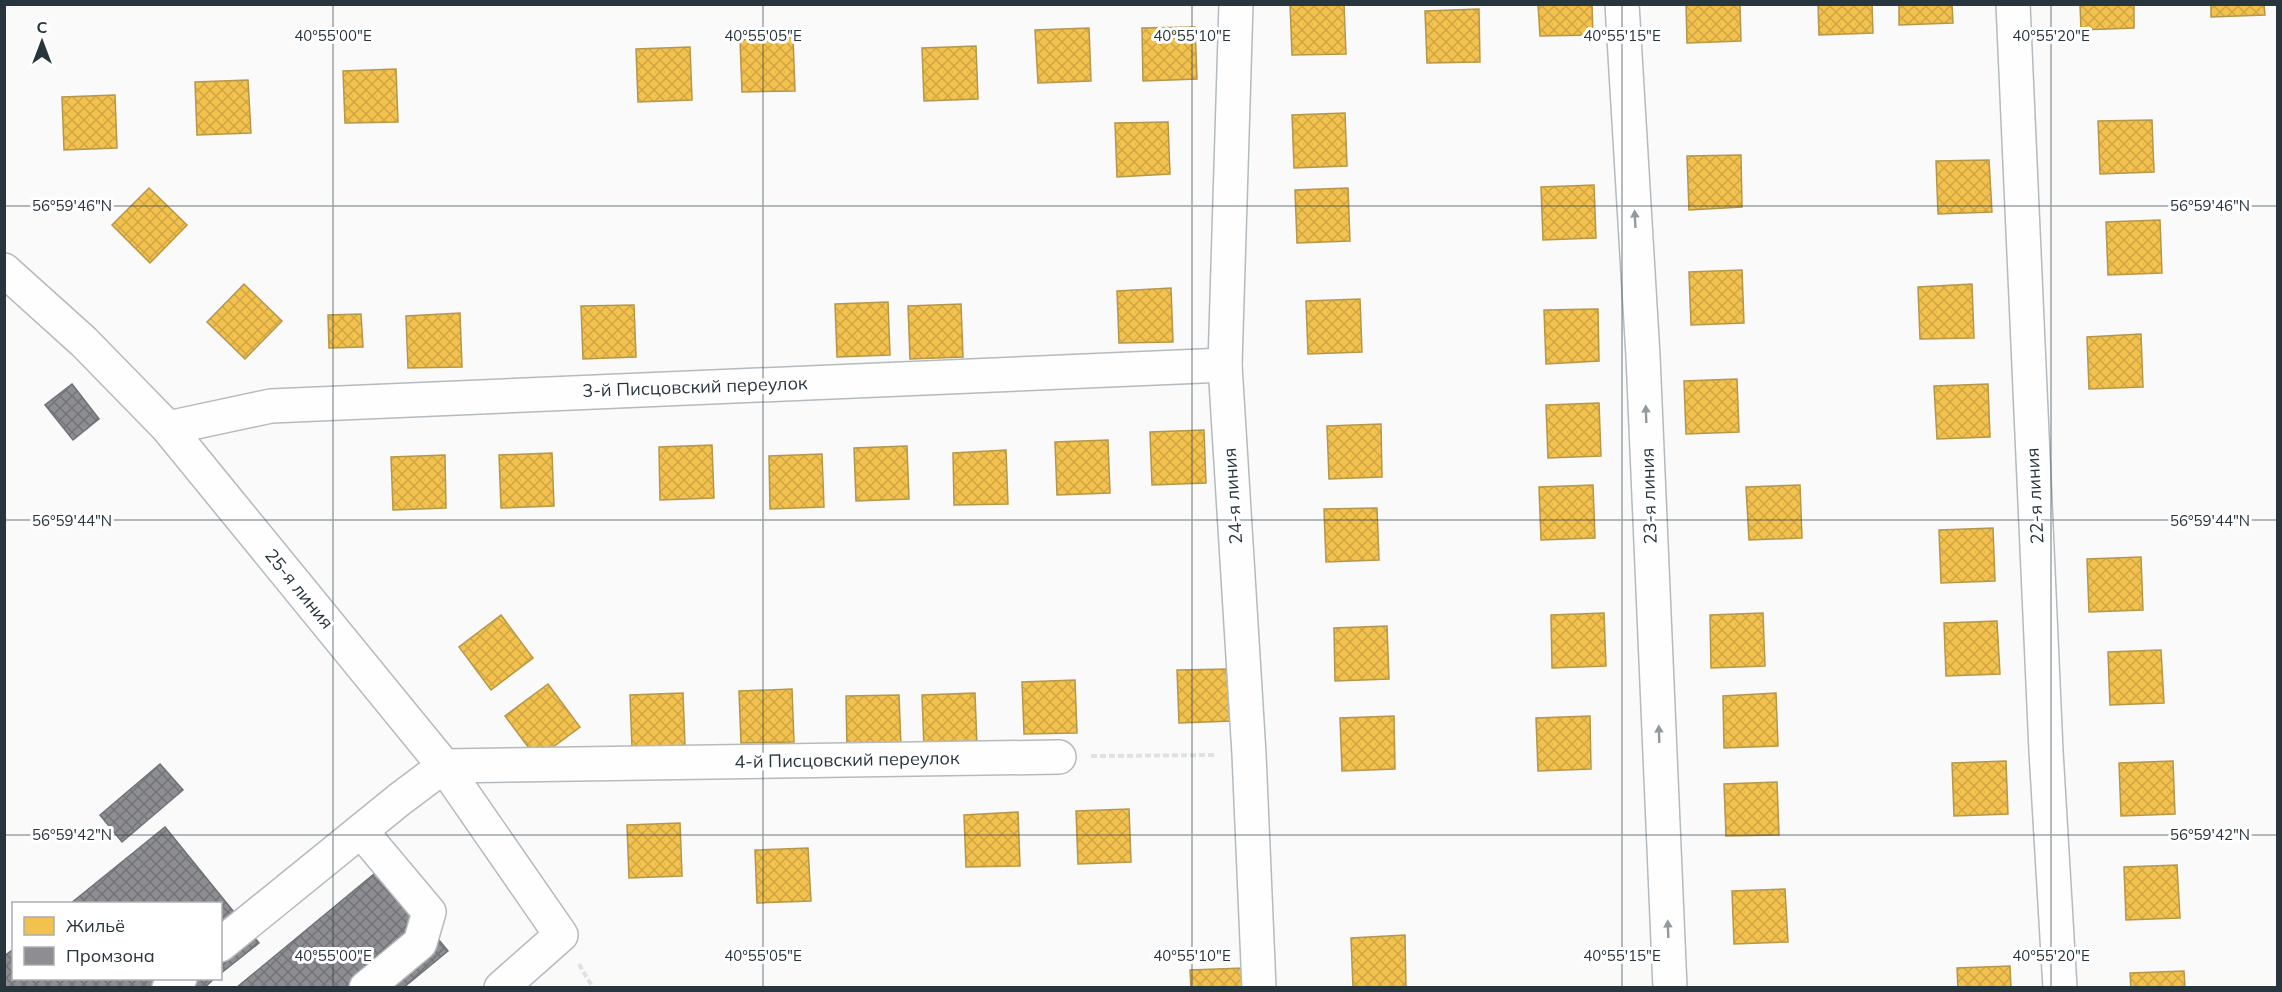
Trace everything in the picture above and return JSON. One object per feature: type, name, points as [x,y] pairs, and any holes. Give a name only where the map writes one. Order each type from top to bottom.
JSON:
[{"type":"street","name":"24-я линия","points":[[1236,4],[1225,365],[1249,754],[1259,987]]},
{"type":"street","name":"23-я линия","points":[[1622,4],[1643,356],[1670,987]]},
{"type":"street","name":"22-я линия","points":[[2013,4],[2046,751],[2060,987]]},
{"type":"street","name":"25-я линия","points":[[4,270],[84,342],[168,428],[444,766],[561,935],[501,987]]},
{"type":"street","name":"3-й Писцовский переулок","points":[[168,428],[271,406],[1225,365]]},
{"type":"street","name":"4-й Писцовский переулок","points":[[444,766],[1059,757]]},
{"type":"street","points":[[222,943],[444,766]]},
{"type":"street","points":[[361,831],[429,912],[420,943],[366,987]]},
{"type":"path","points":[[1059,757],[1249,754]]},
{"type":"building: Жильё","points":[[1290,4],[1344,4],[1346,54],[1292,55]]},
{"type":"building: Жильё","points":[[1538,4],[1592,4],[1593,35],[1540,36]]},
{"type":"building: Жильё","points":[[1686,4],[1740,4],[1741,41],[1687,43]]},
{"type":"building: Жильё","points":[[1818,4],[1872,4],[1873,33],[1819,35]]},
{"type":"building: Жильё","points":[[1899,4],[1952,4],[1953,23],[1899,25]]},
{"type":"building: Жильё","points":[[2080,4],[2134,4],[2134,28],[2081,30]]},
{"type":"building: Жильё","points":[[2211,4],[2264,4],[2265,15],[2211,17]]},
{"type":"building: Жильё","points":[[1479,9],[1480,62],[1427,63],[1425,11]]},
{"type":"building: Жильё","points":[[1195,27],[1197,79],[1143,81],[1142,28]]},
{"type":"building: Жильё","points":[[1089,28],[1091,81],[1038,83],[1035,30]]},
{"type":"building: Жильё","points":[[793,37],[795,91],[742,92],[740,40]]},
{"type":"building: Жильё","points":[[976,46],[978,99],[924,101],[922,48]]},
{"type":"building: Жильё","points":[[690,47],[692,100],[638,102],[636,49]]},
{"type":"building: Жильё","points":[[396,69],[398,122],[345,123],[343,71]]},
{"type":"building: Жильё","points":[[248,80],[251,133],[197,135],[195,82]]},
{"type":"building: Жильё","points":[[115,95],[117,148],[64,150],[62,97]]},
{"type":"building: Жильё","points":[[1345,113],[1347,166],[1294,168],[1292,115]]},
{"type":"building: Жильё","points":[[2152,120],[2154,172],[2100,174],[2098,121]]},
{"type":"building: Жильё","points":[[1168,122],[1170,174],[1117,177],[1115,123]]},
{"type":"building: Жильё","points":[[1741,155],[1742,207],[1689,210],[1687,156]]},
{"type":"building: Жильё","points":[[1989,160],[1992,212],[1938,214],[1936,161]]},
{"type":"building: Жильё","points":[[1594,185],[1596,238],[1543,240],[1541,187]]},
{"type":"building: Жильё","points":[[149,188],[187,225],[150,263],[112,225]]},
{"type":"building: Жильё","points":[[1348,188],[1350,241],[1297,243],[1295,190]]},
{"type":"building: Жильё","points":[[2160,220],[2162,273],[2108,275],[2106,222]]},
{"type":"building: Жильё","points":[[1742,270],[1744,323],[1691,325],[1689,272]]},
{"type":"building: Жильё","points":[[244,284],[282,321],[245,359],[207,322]]},
{"type":"building: Жильё","points":[[1972,284],[1974,338],[1920,339],[1918,287]]},
{"type":"building: Жильё","points":[[1171,288],[1173,342],[1119,343],[1117,291]]},
{"type":"building: Жильё","points":[[1360,299],[1362,352],[1308,354],[1306,301]]},
{"type":"building: Жильё","points":[[888,302],[890,355],[837,357],[835,304]]},
{"type":"building: Жильё","points":[[961,304],[963,357],[910,359],[908,306]]},
{"type":"building: Жильё","points":[[634,305],[636,357],[583,359],[581,306]]},
{"type":"building: Жильё","points":[[1598,309],[1599,361],[1546,364],[1544,310]]},
{"type":"building: Жильё","points":[[460,313],[462,367],[408,368],[406,316]]},
{"type":"building: Жильё","points":[[361,314],[363,347],[329,348],[328,315]]},
{"type":"building: Жильё","points":[[2141,334],[2143,387],[2089,389],[2087,337]]},
{"type":"building: Жильё","points":[[1737,379],[1739,432],[1686,434],[1684,381]]},
{"type":"building: Жильё","points":[[1988,384],[1990,437],[1937,439],[1934,386]]},
{"type":"building: Жильё","points":[[1599,403],[1601,456],[1548,458],[1546,405]]},
{"type":"building: Жильё","points":[[1381,424],[1382,477],[1329,479],[1327,426]]},
{"type":"building: Жильё","points":[[1204,430],[1206,483],[1152,485],[1150,432]]},
{"type":"building: Жильё","points":[[1108,440],[1110,493],[1057,495],[1055,442]]},
{"type":"building: Жильё","points":[[712,445],[714,498],[660,500],[659,447]]},
{"type":"building: Жильё","points":[[907,446],[909,499],[856,501],[854,448]]},
{"type":"building: Жильё","points":[[1006,450],[1008,504],[954,505],[953,453]]},
{"type":"building: Жильё","points":[[552,453],[554,506],[501,508],[499,455]]},
{"type":"building: Жильё","points":[[822,454],[824,507],[770,509],[769,456]]},
{"type":"building: Жильё","points":[[445,455],[446,508],[393,510],[391,457]]},
{"type":"building: Жильё","points":[[1593,485],[1595,538],[1541,540],[1539,487]]},
{"type":"building: Жильё","points":[[1800,485],[1802,538],[1749,540],[1746,487]]},
{"type":"building: Жильё","points":[[1377,508],[1379,560],[1326,562],[1324,509]]},
{"type":"building: Жильё","points":[[1993,528],[1995,581],[1941,583],[1939,530]]},
{"type":"building: Жильё","points":[[2141,557],[2143,610],[2089,612],[2087,559]]},
{"type":"building: Жильё","points":[[1604,613],[1606,666],[1552,668],[1551,615]]},
{"type":"building: Жильё","points":[[1763,613],[1765,666],[1711,668],[1710,615]]},
{"type":"building: Жильё","points":[[501,615],[533,658],[491,690],[459,647]]},
{"type":"building: Жильё","points":[[1997,621],[2000,674],[1946,676],[1944,623]]},
{"type":"building: Жильё","points":[[1387,626],[1389,679],[1335,681],[1334,628]]},
{"type":"building: Жильё","points":[[2161,650],[2164,703],[2110,705],[2108,652]]},
{"type":"building: Жильё","points":[[1231,669],[1233,721],[1179,723],[1177,670]]},
{"type":"building: Жильё","points":[[1075,680],[1077,733],[1024,734],[1022,682]]},
{"type":"building: Жильё","points":[[548,684],[580,727],[537,759],[505,716]]},
{"type":"building: Жильё","points":[[792,689],[794,742],[741,743],[739,691]]},
{"type":"building: Жильё","points":[[683,693],[685,746],[632,748],[630,695]]},
{"type":"building: Жильё","points":[[975,693],[977,746],[924,748],[922,695]]},
{"type":"building: Жильё","points":[[1776,693],[1778,746],[1724,748],[1723,696]]},
{"type":"building: Жильё","points":[[899,695],[901,747],[847,749],[846,696]]},
{"type":"building: Жильё","points":[[1394,716],[1395,769],[1342,771],[1340,718]]},
{"type":"building: Жильё","points":[[1590,716],[1591,769],[1538,771],[1536,718]]},
{"type":"building: Жильё","points":[[2006,761],[2008,814],[1954,816],[1952,763]]},
{"type":"building: Жильё","points":[[2173,761],[2175,814],[2121,816],[2119,763]]},
{"type":"building: Жильё","points":[[1777,782],[1779,835],[1726,836],[1724,784]]},
{"type":"building: Жильё","points":[[1129,809],[1131,862],[1078,864],[1076,811]]},
{"type":"building: Жильё","points":[[1018,812],[1020,866],[966,867],[964,815]]},
{"type":"building: Жильё","points":[[680,823],[682,876],[629,878],[627,825]]},
{"type":"building: Жильё","points":[[808,848],[811,901],[757,903],[755,850]]},
{"type":"building: Жильё","points":[[2177,865],[2180,918],[2126,920],[2124,867]]},
{"type":"building: Жильё","points":[[1785,889],[1788,942],[1734,944],[1732,891]]},
{"type":"building: Жильё","points":[[1405,935],[1406,988],[1353,988],[1351,938]]},
{"type":"building: Жильё","points":[[2010,966],[2011,988],[1958,988],[1957,968]]},
{"type":"building: Жильё","points":[[1244,968],[1244,988],[1191,988],[1190,970]]},
{"type":"building: Жильё","points":[[2184,971],[2185,988],[2131,988],[2130,973]]},
{"type":"building: Промзона","points":[[72,384],[99,419],[73,440],[45,405]]},
{"type":"building: Промзона","points":[[160,764],[183,790],[122,842],[100,815]]},
{"type":"building: Промзона","points":[[165,827],[259,943],[222,972],[222,902],[72,902]]},
{"type":"building: Промзона","points":[[380,869],[448,951],[403,988],[236,988]]},
{"type":"building: Промзона","points":[[12,950],[12,980],[213,980],[204,988],[4,988],[4,956]]}]
